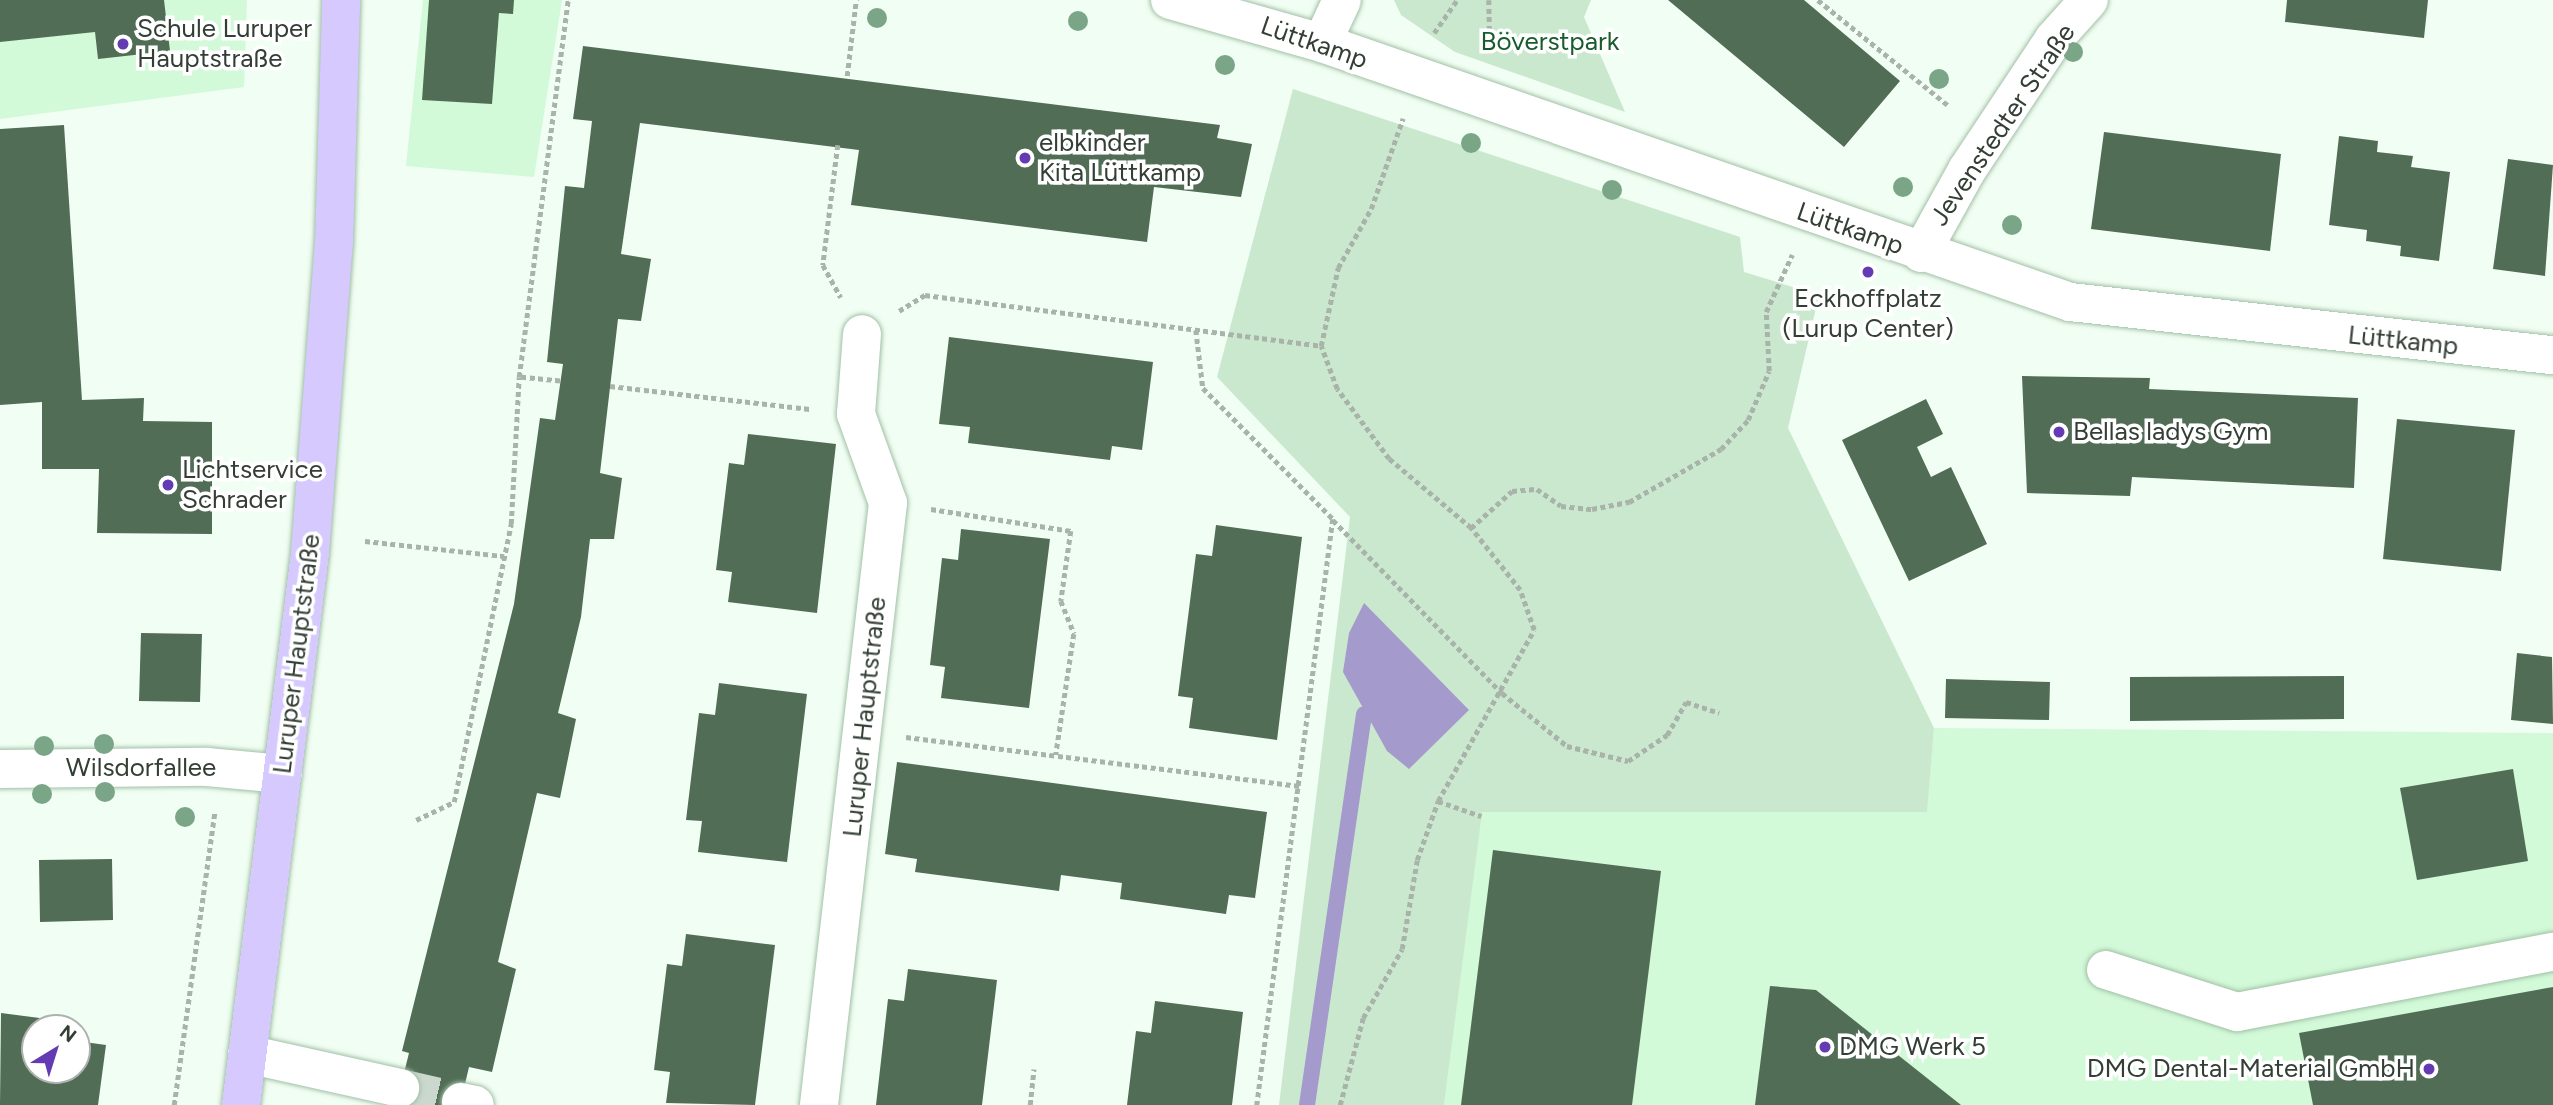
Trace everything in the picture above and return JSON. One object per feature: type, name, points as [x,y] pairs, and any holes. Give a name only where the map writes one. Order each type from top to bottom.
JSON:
[{"type":"main road","name":"Luruper Hauptstraße","points":[[242,1105],[310,553],[334,243],[341,0]]},
{"type":"street","name":"Lüttkamp","points":[[1170,0],[1322,43],[1921,253],[2070,302],[2553,355]]},
{"type":"street","points":[[1322,43],[1342,0]]},
{"type":"street","name":"Jevenstedter Straße","points":[[1921,253],[1967,170],[2054,39],[2090,0]]},
{"type":"street","name":"Luruper Hauptstraße","points":[[819,1105],[864,733],[888,503],[856,414],[862,334]]},
{"type":"street","name":"Wilsdorfallee","points":[[0,769],[207,766],[283,774]]},
{"type":"street","points":[[2106,970],[2238,1012],[2553,952]]},
{"type":"street","points":[[247,1054],[400,1088]]},
{"type":"path","points":[[416,820],[454,802],[511,524],[519,377],[568,0]]},
{"type":"path","points":[[847,76],[856,0]]},
{"type":"path","points":[[1427,46],[1457,0]]},
{"type":"path","points":[[1489,0],[1490,65]]},
{"type":"path","points":[[1818,0],[1950,107]]},
{"type":"path","points":[[1340,1105],[1363,1018],[1402,949],[1417,860],[1438,801],[1503,693],[1534,630],[1520,590],[1471,528],[1389,458],[1337,389],[1321,346],[1338,268],[1371,209],[1404,114]]},
{"type":"path","points":[[838,145],[823,265],[862,334],[925,295],[1321,346]]},
{"type":"path","points":[[1471,528],[1512,491],[1537,489],[1561,506],[1617,504],[1721,449],[1748,420],[1769,371],[1766,312],[1795,250]]},
{"type":"path","points":[[1196,330],[1203,388],[1503,693],[1567,746],[1615,759],[1648,752],[1667,735],[1686,702],[1719,713]]},
{"type":"path","points":[[519,377],[560,381]]},
{"type":"path","points":[[610,386],[856,414]]},
{"type":"path","points":[[888,503],[1071,531],[1060,601],[1074,634],[1056,755]]},
{"type":"path","points":[[1257,1105],[1301,786],[1333,519]]},
{"type":"path","points":[[365,541],[504,556]]},
{"type":"path","points":[[864,733],[1301,786]]},
{"type":"path","points":[[1438,801],[1481,816]]},
{"type":"path","points":[[174,1105],[213,836]]},
{"type":"path","points":[[1030,1105],[1034,1069]]},
{"type":"shaded area","name":"Schule Luruper Hauptstraße","points":[[0,0],[247,0],[244,87],[0,119]]},
{"type":"shaded area","points":[[423,0],[562,0],[534,177],[406,166]]},
{"type":"shaded area","points":[[1364,603],[1469,710],[1409,769],[1387,751],[1343,672],[1349,633]]},
{"type":"shaded area","points":[[1934,728],[2553,733],[2553,1105],[1444,1105],[1481,812],[1926,812]]},
{"type":"green space","name":"Böverstpark","points":[[1394,0],[1591,0],[1584,17],[1625,112],[1455,52],[1401,15]]},
{"type":"green space","points":[[1293,89],[1740,237],[1744,272],[1819,295],[1788,428],[1934,728],[1927,812],[1482,812],[1444,1105],[1279,1105],[1350,517],[1217,377]]},
{"type":"building","points":[[0,0],[164,0],[170,51],[98,59],[95,32],[0,42]]},
{"type":"building","points":[[429,0],[514,0],[513,14],[499,13],[492,104],[422,100]]},
{"type":"building","points":[[1668,0],[1804,0],[1900,81],[1844,147]]},
{"type":"building","points":[[2287,0],[2428,0],[2424,38],[2285,22]]},
{"type":"building","points":[[583,46],[1220,125],[1217,138],[1252,144],[1241,197],[1154,187],[1147,242],[851,205],[859,150],[640,123],[621,254],[651,259],[641,321],[618,319],[600,473],[622,478],[614,539],[590,539],[581,617],[558,713],[576,719],[560,798],[537,793],[498,962],[516,969],[492,1072],[469,1067],[460,1105],[396,1105],[409,1053],[402,1051],[514,604],[540,418],[555,420],[563,364],[547,362],[565,186],[584,188],[592,121],[573,119]]},
{"type":"building","points":[[64,125],[82,400],[144,398],[143,421],[212,422],[212,534],[97,533],[99,469],[42,469],[42,402],[0,405],[0,129]]},
{"type":"building","points":[[2104,132],[2281,154],[2270,251],[2091,229]]},
{"type":"building","points":[[2339,136],[2378,141],[2377,152],[2413,156],[2411,167],[2450,172],[2439,261],[2400,256],[2401,246],[2366,241],[2367,230],[2329,225]]},
{"type":"building","points":[[2508,159],[2553,165],[2545,276],[2493,269]]},
{"type":"building","points":[[949,337],[1153,362],[1142,450],[1112,446],[1110,460],[968,443],[970,427],[939,424]]},
{"type":"building","points":[[2022,376],[2150,378],[2149,389],[2358,398],[2354,488],[2132,477],[2130,496],[2027,493]]},
{"type":"building","points":[[1926,399],[1943,434],[1917,447],[1931,477],[1951,467],[1987,544],[1909,581],[1842,440]]},
{"type":"building","points":[[2397,419],[2515,430],[2501,571],[2383,559]]},
{"type":"building","points":[[748,434],[836,444],[817,613],[728,602],[732,572],[716,570],[729,463],[744,465]]},
{"type":"building","points":[[1216,525],[1302,537],[1277,740],[1189,728],[1193,698],[1178,696],[1196,554],[1212,556]]},
{"type":"building","points":[[961,529],[1050,539],[1029,708],[941,698],[945,667],[930,665],[942,558],[958,560]]},
{"type":"building","points":[[141,633],[202,634],[200,702],[139,701]]},
{"type":"building","points":[[2517,653],[2552,657],[2553,724],[2511,720]]},
{"type":"building","points":[[2344,676],[2344,719],[2130,721],[2130,677]]},
{"type":"building","points":[[1946,679],[2050,682],[2049,720],[1945,718]]},
{"type":"building","points":[[719,683],[807,694],[787,862],[698,852],[702,821],[686,820],[699,713],[715,715]]},
{"type":"building","points":[[897,762],[1267,812],[1255,898],[1229,895],[1226,914],[1120,899],[1122,883],[1061,875],[1059,891],[915,872],[917,859],[885,854]]},
{"type":"building","points":[[2513,769],[2528,861],[2417,880],[2400,788]]},
{"type":"building","points":[[1493,850],[1661,871],[1632,1105],[1461,1105]]},
{"type":"building","points":[[112,859],[113,920],[40,922],[39,860]]},
{"type":"building","points":[[686,934],[775,945],[755,1105],[666,1103],[670,1072],[654,1070],[667,964],[682,966]]},
{"type":"building","points":[[908,969],[997,980],[982,1105],[876,1105],[888,999],[904,1001]]},
{"type":"building","name":"DMG Werk 5","points":[[1770,986],[1816,990],[1961,1105],[1755,1105]]},
{"type":"building","name":"DMG Dental-Material GmbH","points":[[2553,987],[2553,1105],[2313,1105],[2299,1033]]},
{"type":"building","points":[[1155,1001],[1243,1012],[1232,1105],[1127,1105],[1136,1031],[1151,1033]]},
{"type":"building","points":[[1,1013],[21,1016],[21,1084],[91,1084],[91,1043],[106,1045],[98,1105],[0,1105]]},
{"type":"waterway","points":[[1307,1105],[1364,714]]},
{"type":"tunnel","points":[[400,1088],[461,1102]]},
{"type":"place","name":"Schule Luruper Hauptstraße","points":[[123,44]]},
{"type":"place","name":"elbkinder Kita Lüttkamp","points":[[1025,158]]},
{"type":"place","name":"Eckhoffplatz (Lurup Center)","points":[[1868,272]]},
{"type":"place","name":"Bellas ladys Gym","points":[[2059,432]]},
{"type":"place","name":"Lichtservice Schrader","points":[[168,485]]},
{"type":"place","name":"DMG Werk 5","points":[[1825,1047]]},
{"type":"place","name":"DMG Dental-Material GmbH","points":[[2429,1069]]}]
